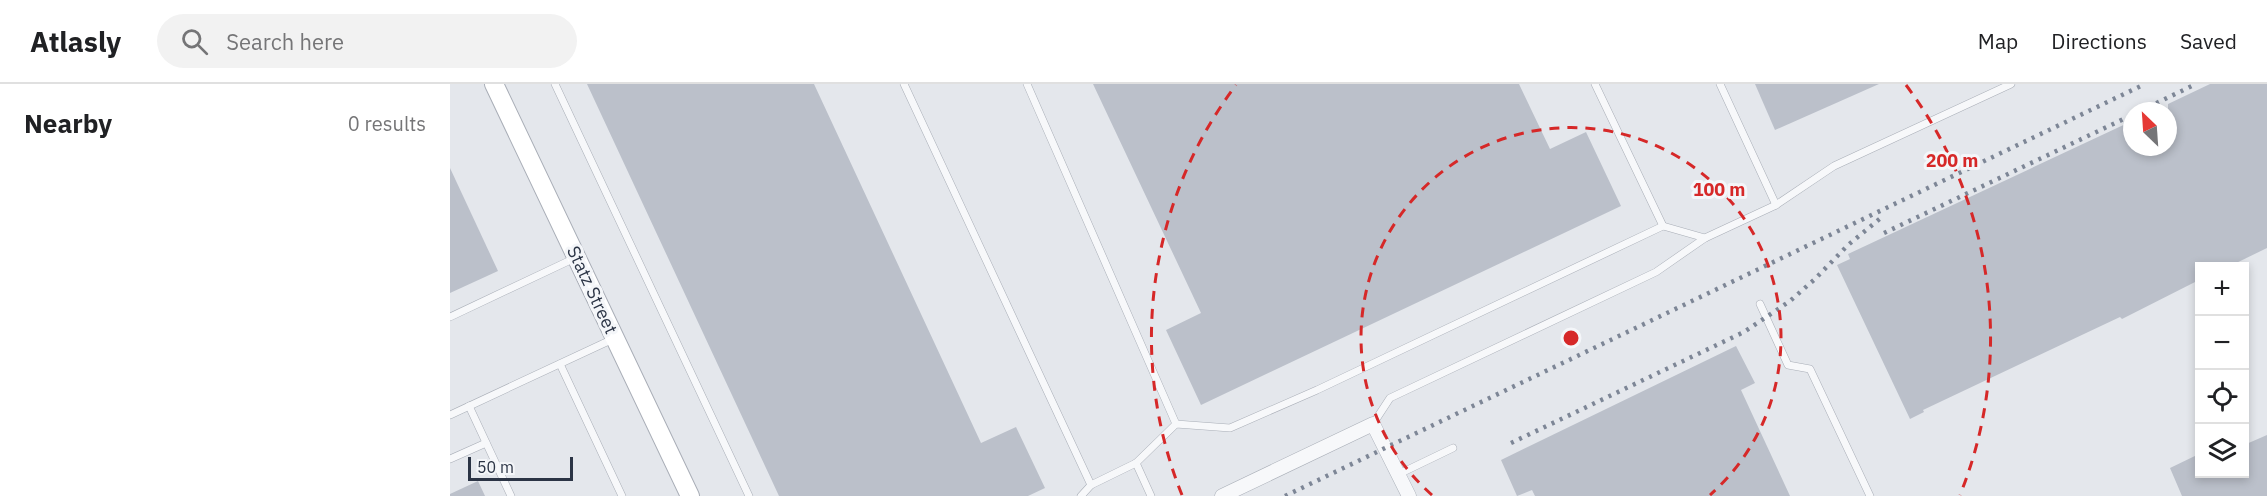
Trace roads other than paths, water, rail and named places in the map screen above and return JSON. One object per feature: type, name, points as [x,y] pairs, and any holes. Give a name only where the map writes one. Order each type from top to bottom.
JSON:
[{"type":"street","name":"Statz Street","points":[[494,84],[690,496]]},
{"type":"street","points":[[1222,496],[1373,424],[1409,496]]},
{"type":"lane","points":[[555,84],[749,496]]},
{"type":"lane","points":[[904,84],[1091,485]]},
{"type":"lane","points":[[1028,84],[1176,424]]},
{"type":"lane","points":[[1595,84],[1663,226]]},
{"type":"lane","points":[[1720,84],[1776,205]]},
{"type":"lane","points":[[1373,424],[1390,398],[1656,272],[1705,238],[1776,205],[1834,166],[2011,84]]},
{"type":"lane","points":[[1082,496],[1091,485],[1136,463],[1176,424],[1230,428],[1317,390],[1663,226],[1705,238]]},
{"type":"lane","points":[[450,317],[577,258]]},
{"type":"lane","points":[[1760,303],[1788,365],[1810,369],[1870,496]]},
{"type":"lane","points":[[450,415],[615,338]]},
{"type":"lane","points":[[560,363],[622,496]]},
{"type":"lane","points":[[469,406],[511,496]]},
{"type":"lane","points":[[450,459],[486,443]]},
{"type":"lane","points":[[1399,474],[1453,448]]},
{"type":"lane","points":[[1136,463],[1151,496]]},
{"type":"railway","points":[[1285,496],[2145,84]]},
{"type":"railway","points":[[2159,102],[2196,84]]},
{"type":"railway","points":[[1884,233],[2123,119]]},
{"type":"railway","points":[[1511,443],[1744,332],[1790,301],[1848,245],[1882,217]]}]
